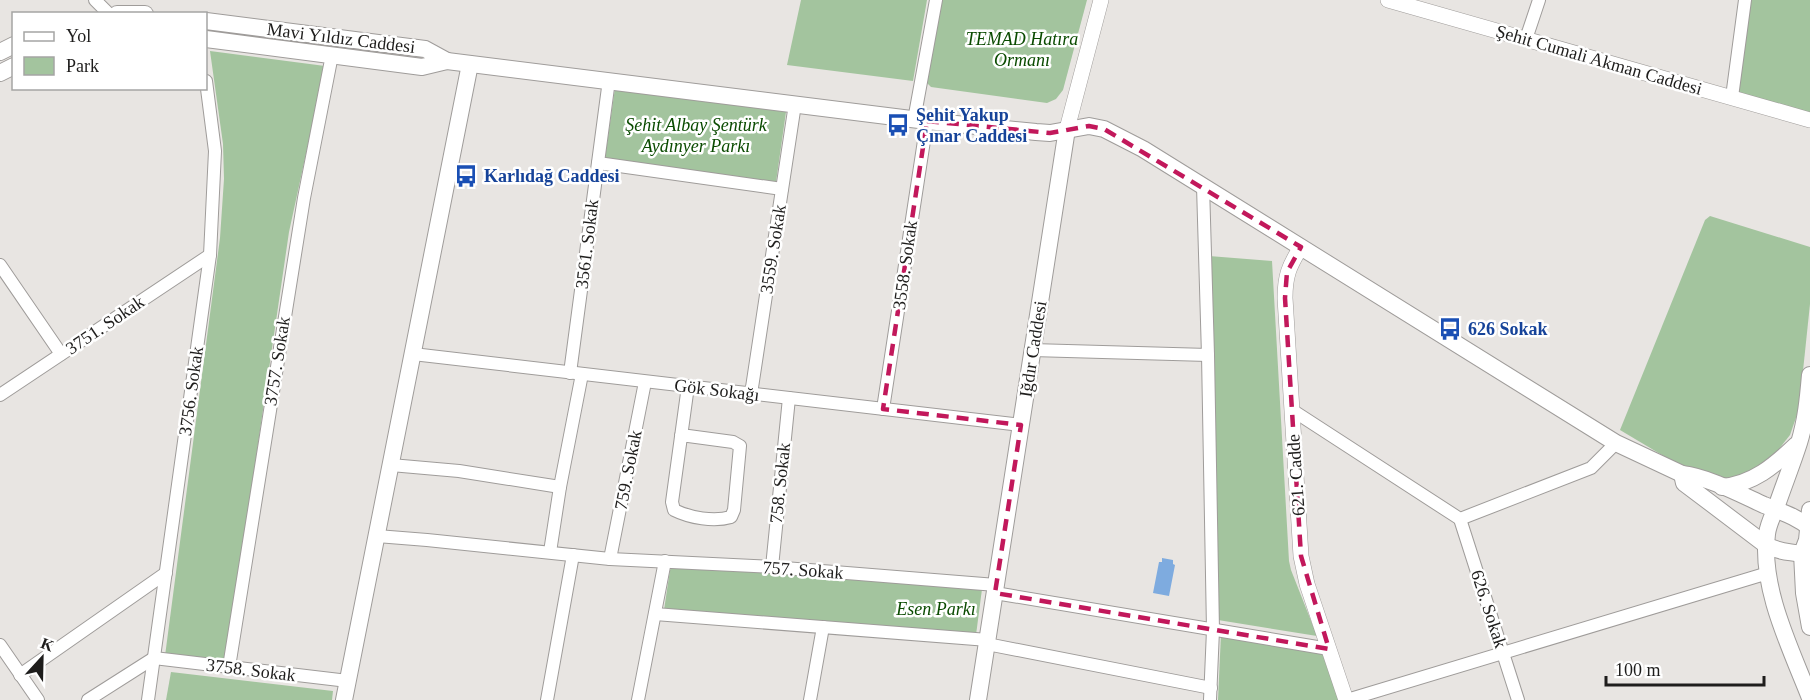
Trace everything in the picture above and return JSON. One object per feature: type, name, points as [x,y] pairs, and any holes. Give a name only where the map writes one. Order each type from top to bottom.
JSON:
[{"type":"main road","name":"Mavi Yıldız Caddesi","points":[[207,21],[425,49],[447,61]]},
{"type":"main road","name":"Mavi Yıldız Caddesi","points":[[207,39],[422,67],[447,61]]},
{"type":"main road","points":[[447,61],[795,105],[1036,132],[1050,133],[1089,126],[1104,129],[1143,148],[1616,443],[1682,474],[1691,475],[1775,510],[1810,521],[1804,593],[1810,627]]},
{"type":"main road","points":[[344,700],[470,64]]},
{"type":"main road","name":"Iğdır Caddesi","points":[[978,700],[1067,129]]},
{"type":"main road","points":[[1810,375],[1806,416],[1799,443],[1768,526],[1766,545],[1771,588],[1786,636],[1810,698]]},
{"type":"main road","points":[[1722,487],[1755,478],[1799,443]]},
{"type":"main road","points":[[1682,474],[1684,483],[1766,545],[1776,550],[1806,555]]},
{"type":"street","points":[[95,0],[107,12]]},
{"type":"street","name":"3558. Sokak","points":[[884,409],[936,0]]},
{"type":"street","name":"Iğdır Caddesi","points":[[1067,129],[1101,0]]},
{"type":"street","name":"Şehit Cumali Akman Caddesi","points":[[1388,0],[1810,120]]},
{"type":"street","points":[[1526,39],[1539,0]]},
{"type":"street","points":[[1732,98],[1745,0]]},
{"type":"street","name":"3757. Sokak","points":[[229,667],[304,198],[332,56]]},
{"type":"street","name":"3561. Sokak","points":[[550,552],[576,374],[609,80]]},
{"type":"street","name":"3756. Sokak","points":[[148,700],[210,255],[214,151],[207,90]]},
{"type":"street","name":"3559. Sokak","points":[[751,394],[795,105]]},
{"type":"street","points":[[598,163],[782,189]]},
{"type":"street","points":[[655,614],[987,642],[1211,694],[1213,630],[1203,186]]},
{"type":"street","name":"621. Cadde","points":[[1301,247],[1290,263],[1286,281],[1302,563],[1346,700]]},
{"type":"street","name":"3751. Sokak","points":[[0,395],[210,255]]},
{"type":"street","points":[[0,265],[60,354]]},
{"type":"street","points":[[1032,350],[1208,356]]},
{"type":"street","name":"Gök Sokağı","points":[[413,354],[1021,425]]},
{"type":"street","name":"759. Sokak","points":[[610,559],[645,382]]},
{"type":"street","points":[[681,435],[733,442],[740,446],[734,510],[730,517],[722,519],[684,515],[674,510],[672,502],[681,435],[688,387]]},
{"type":"street","name":"758. Sokak","points":[[772,567],[789,398]]},
{"type":"street","points":[[1292,411],[1460,519],[1591,468],[1616,443]]},
{"type":"street","points":[[391,465],[459,471],[560,487]]},
{"type":"street","name":"626. Sokak","points":[[1460,519],[1518,700]]},
{"type":"street","name":"757. Sokak","points":[[377,536],[610,559],[772,567],[996,589],[1213,630],[1329,649]]},
{"type":"street","points":[[548,700],[573,555]]},
{"type":"street","points":[[638,700],[665,561]]},
{"type":"street","points":[[20,675],[166,573]]},
{"type":"street","points":[[1346,700],[1768,573]]},
{"type":"street","points":[[810,700],[823,627]]},
{"type":"street","points":[[0,645],[38,700]]},
{"type":"street","points":[[88,700],[154,658]]},
{"type":"street","name":"3758. Sokak","points":[[154,658],[348,681]]},
{"type":"highlighted area","points":[[927,121],[1050,133],[1089,126],[1104,129],[1301,247],[1287,272],[1285,298],[1301,556],[1329,649],[995,593],[1021,425],[883,409]]},
{"type":"green space","points":[[801,0],[927,0],[913,81],[787,65]]},
{"type":"green space","name":"TEMAD Hatıra Ormanı","points":[[939,0],[1087,0],[1063,90],[1056,99],[1047,103],[931,87],[926,82]]},
{"type":"green space","points":[[1750,0],[1810,0],[1810,114],[1738,92]]},
{"type":"green space","points":[[210,51],[325,66],[289,232],[226,663],[165,656],[220,238],[224,179],[223,144]]},
{"type":"green space","name":"Şehit Albay Şentürk Aydınyer Parkı","points":[[615,88],[786,112],[776,182],[605,158]]},
{"type":"green space","points":[[1710,216],[1810,247],[1810,304],[1799,409],[1790,435],[1759,470],[1726,480],[1677,464],[1620,430],[1705,220]]},
{"type":"green space","points":[[1209,256],[1272,261],[1289,561],[1317,636],[1218,620]]},
{"type":"green space","name":"Esen Parkı","points":[[674,565],[982,589],[976,635],[664,610],[670,570]]},
{"type":"green space","points":[[1221,634],[1323,652],[1339,700],[1218,700]]},
{"type":"green space","points":[[171,672],[333,691],[332,700],[166,700]]},
{"type":"water","points":[[1162,558],[1173,560],[1175,565],[1169,596],[1153,593],[1159,562],[1162,562]]},
{"type":"place","name":"Şehit Yakup Çınar Caddesi","points":[[898,125]]},
{"type":"place","name":"Karlıdağ Caddesi","points":[[466,176]]},
{"type":"place","name":"626 Sokak","points":[[1450,329]]}]
